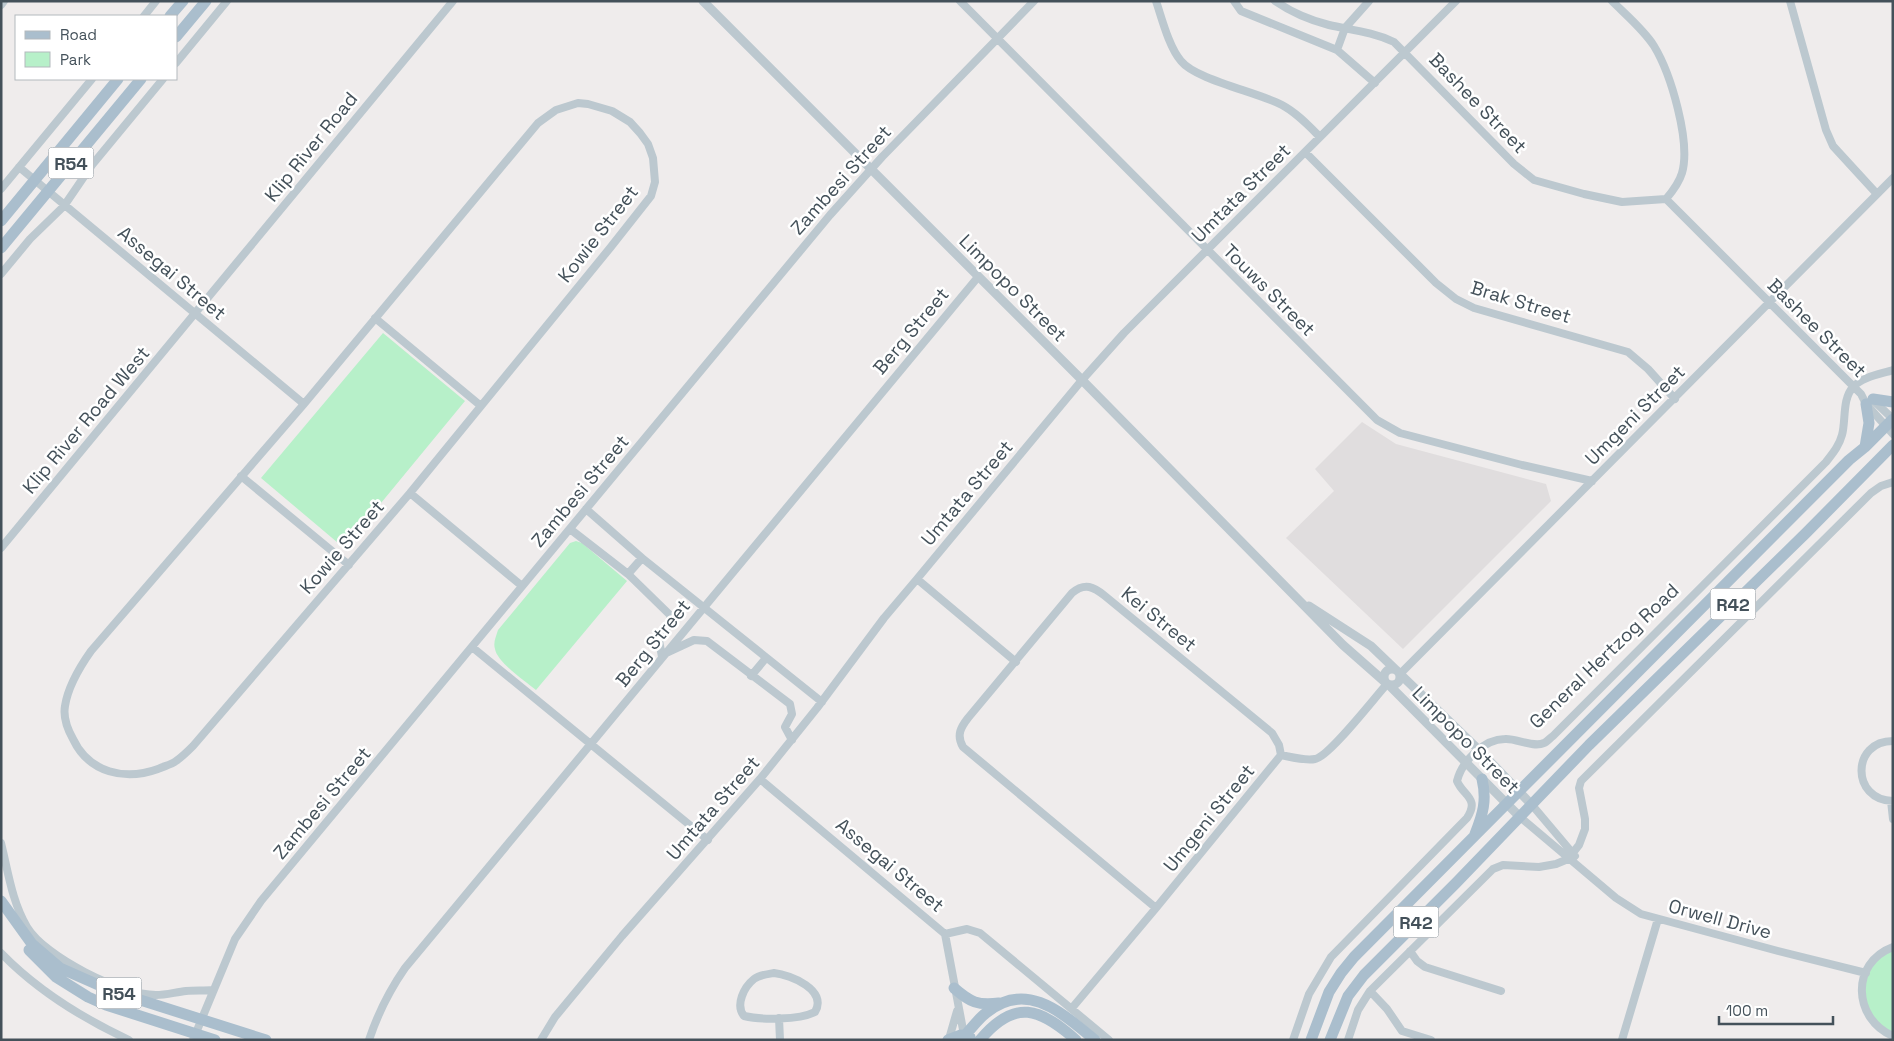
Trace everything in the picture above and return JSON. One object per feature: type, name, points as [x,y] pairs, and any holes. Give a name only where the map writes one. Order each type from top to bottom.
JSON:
[{"type":"main road","points":[[171,15],[182,1]]},
{"type":"main road","points":[[178,34],[206,1]]},
{"type":"main road","name":"R54","points":[[1,221],[117,80]]},
{"type":"main road","name":"R54","points":[[1,248],[140,80]]},
{"type":"main road","points":[[1865,447],[1869,423],[1867,399],[1893,402]]},
{"type":"main road","name":"General Hertzog Road","points":[[1311,1040],[1325,1000],[1346,966],[1849,460],[1891,424]]},
{"type":"main road","name":"R42","points":[[1330,1040],[1342,1009],[1354,986],[1520,818],[1589,745],[1893,445]]},
{"type":"main road","points":[[1876,463],[1893,460]]},
{"type":"main road","points":[[1473,838],[1485,804],[1482,779]]},
{"type":"main road","name":"R54","points":[[1,901],[32,944],[60,968],[112,991],[266,1040]]},
{"type":"main road","name":"R54","points":[[1,906],[30,950],[43,965],[72,988],[106,1004],[195,1037],[215,1040]]},
{"type":"main road","points":[[954,988],[972,1002],[990,1004],[1022,999],[1042,1002],[1058,1010],[1095,1040]]},
{"type":"main road","points":[[948,1039],[954,1036],[968,1037],[985,1013],[1002,1003]]},
{"type":"main road","points":[[980,1040],[989,1029],[1003,1018],[1017,1012],[1030,1012],[1050,1019],[1076,1040]]},
{"type":"street","points":[[1,5],[4,1]]},
{"type":"street","points":[[145,15],[156,1]]},
{"type":"street","points":[[178,61],[227,1]]},
{"type":"street","name":"Klip River Road","points":[[195,314],[453,1]]},
{"type":"street","name":"Limpopo Street","points":[[702,1],[1082,380],[1343,645],[1387,684],[1520,818]]},
{"type":"street","name":"Touws Street","points":[[960,1],[1369,413],[1400,433],[1569,477],[1592,481]]},
{"type":"street","name":"Zambesi Street","points":[[195,1037],[234,939],[261,901],[794,256],[870,169],[1034,1]]},
{"type":"street","points":[[1156,1],[1177,56],[1185,66],[1282,105],[1296,114],[1320,137]]},
{"type":"street","points":[[1234,1],[1241,11],[1337,50],[1375,83]]},
{"type":"street","name":"Bashee Street","points":[[1275,1],[1288,10],[1306,18],[1394,42],[1514,164],[1534,180],[1622,202],[1666,199],[1891,424]]},
{"type":"street","points":[[1337,50],[1345,28],[1369,1]]},
{"type":"street","name":"Umtata Street","points":[[541,1040],[555,1017],[616,944],[708,840],[792,740],[884,618],[1082,380],[1124,333],[1456,1]]},
{"type":"street","points":[[1612,1],[1655,48],[1666,71],[1672,90],[1683,137],[1684,156],[1680,178],[1666,199]]},
{"type":"street","points":[[1790,1],[1826,130],[1833,146],[1877,194]]},
{"type":"street","points":[[1,189],[91,80]]},
{"type":"street","points":[[1,274],[30,239],[64,206],[87,171],[162,80]]},
{"type":"street","name":"Kowie Street","points":[[578,103],[588,104],[612,111],[630,122],[648,144],[653,158],[655,182],[651,196],[410,493],[193,746],[174,762],[150,772],[126,775],[114,773],[89,761],[76,746],[68,730],[64,708],[70,686],[78,669],[91,651],[304,404],[545,116],[562,107],[578,103]]},
{"type":"street","name":"Brak Street","points":[[1305,152],[1436,283],[1456,299],[1483,311],[1628,352],[1643,364],[1675,399]]},
{"type":"street","name":"Assegai Street","points":[[19,167],[304,404]]},
{"type":"street","name":"Umgeni Street","points":[[1398,672],[1675,399],[1893,178]]},
{"type":"street","name":"Berg Street","points":[[369,1040],[380,1008],[404,968],[978,277]]},
{"type":"street","name":"Klip River Road West","points":[[1,548],[195,314]]},
{"type":"street","points":[[375,318],[482,406]]},
{"type":"street","points":[[1853,387],[1872,377],[1893,370]]},
{"type":"street","name":"General Hertzog Road","points":[[1465,763],[1479,750],[1498,740],[1508,739],[1538,744],[1544,743],[1553,736],[1826,462],[1840,443],[1847,402],[1853,387]]},
{"type":"street","points":[[241,476],[348,565]]},
{"type":"street","points":[[1348,1040],[1361,1004],[1370,991],[1490,872],[1503,865],[1539,867],[1556,864],[1571,856],[1581,840],[1585,824],[1579,788],[1581,781],[1871,493],[1880,486],[1893,482]]},
{"type":"street","points":[[410,493],[522,586]]},
{"type":"street","points":[[586,509],[642,558],[822,702]]},
{"type":"street","points":[[570,529],[628,574],[671,617],[670,624],[659,640],[663,656],[694,640],[704,640],[790,704],[792,714],[785,727],[792,740]]},
{"type":"street","points":[[628,574],[642,558]]},
{"type":"street","points":[[917,579],[1016,662]]},
{"type":"street","name":"Kei Street","points":[[1156,908],[969,752],[961,743],[959,735],[961,727],[1072,593],[1084,586],[1091,586],[1272,733],[1279,745],[1281,755]]},
{"type":"street","name":"Limpopo Street","points":[[1298,599],[1371,646],[1532,804]]},
{"type":"street","points":[[472,647],[592,743],[708,840]]},
{"type":"street","points":[[751,676],[766,658]]},
{"type":"street","points":[[1391,669],[1398,672],[1399,682],[1394,685],[1387,684],[1384,676],[1386,672],[1391,669]]},
{"type":"street","points":[[1281,755],[1304,759],[1320,758],[1387,684]]},
{"type":"street","points":[[1893,741],[1877,744],[1869,750],[1861,768],[1864,782],[1872,794],[1881,799],[1892,801],[1893,819]]},
{"type":"street","name":"Umgeni Street","points":[[1072,1008],[1281,755]]},
{"type":"street","points":[[1293,1040],[1309,994],[1331,957],[1470,814],[1471,800],[1457,781],[1465,763]]},
{"type":"street","name":"Assegai Street","points":[[760,779],[945,934],[954,988],[968,1037]]},
{"type":"street","name":"Orwell Drive","points":[[1532,804],[1580,867],[1625,904],[1641,914],[1866,972]]},
{"type":"street","name":"Orwell Drive","points":[[1520,818],[1571,856]]},
{"type":"street","points":[[1,843],[11,887],[28,928],[43,944],[59,956],[96,977],[140,993],[156,995],[213,990]]},
{"type":"street","points":[[1622,1040],[1658,919]]},
{"type":"street","points":[[945,934],[966,929],[980,933],[1109,1040]]},
{"type":"street","points":[[1893,947],[1875,958],[1866,972],[1862,990],[1864,1007],[1872,1022],[1893,1036]]},
{"type":"street","points":[[1410,951],[1417,961],[1425,967],[1501,991]]},
{"type":"street","points":[[1,953],[34,983],[66,1006],[129,1040]]},
{"type":"street","points":[[774,972],[797,980],[818,997],[818,1007],[815,1012],[778,1018],[748,1017],[744,1016],[741,1012],[742,996],[754,979],[774,972]]},
{"type":"street","points":[[1370,991],[1387,1009],[1402,1030],[1431,1040]]},
{"type":"street","points":[[948,1039],[956,1019],[958,1002]]},
{"type":"street","points":[[778,1018],[780,1040]]},
{"type":"shaded area","points":[[1362,422],[1396,444],[1546,484],[1551,501],[1403,649],[1286,538],[1334,491],[1315,469]]},
{"type":"green space","points":[[383,333],[465,401],[344,548],[261,478]]},
{"type":"green space","points":[[576,541],[582,543],[627,581],[536,690],[501,660],[495,649],[495,640],[498,630],[570,543]]},
{"type":"green space","points":[[1893,948],[1893,1032],[1885,1028],[1871,1014],[1864,996],[1863,986],[1871,965]]}]
